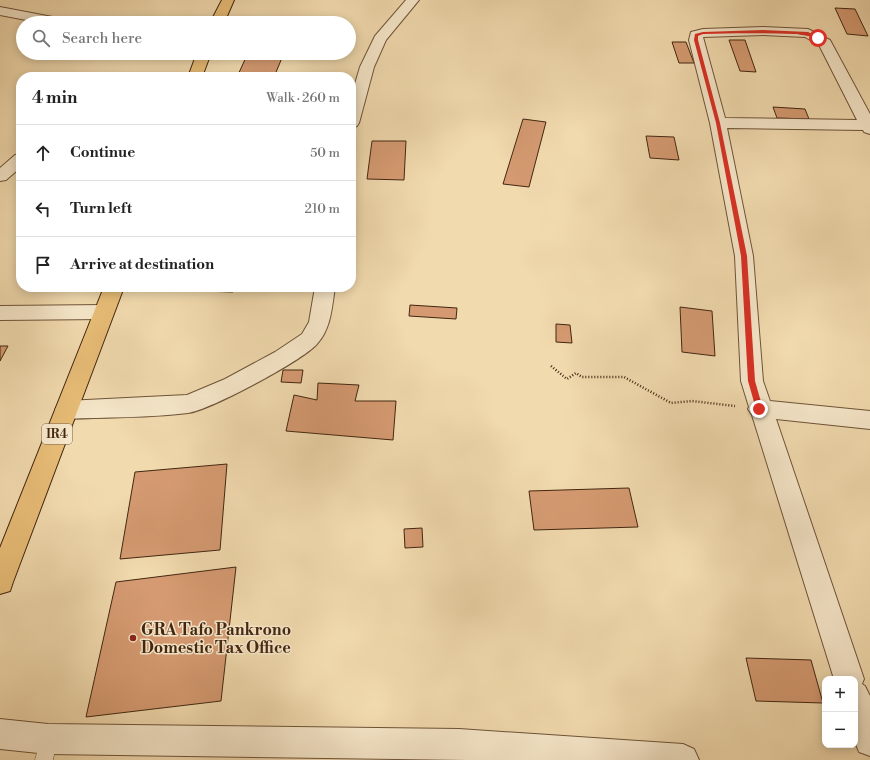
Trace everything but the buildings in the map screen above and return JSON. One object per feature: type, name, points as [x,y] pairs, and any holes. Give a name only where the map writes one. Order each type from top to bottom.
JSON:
[{"type":"main road","points":[[220,16],[228,0]]},
{"type":"main road","points":[[196,72],[201,60]]},
{"type":"main road","name":"IR4","points":[[0,582],[112,292]]},
{"type":"street","points":[[356,106],[367,67],[380,39],[413,0]]},
{"type":"street","points":[[0,11],[26,16]]},
{"type":"street","points":[[718,123],[868,123],[826,43],[818,38],[808,33],[703,33],[696,35],[696,40],[718,123],[744,256],[752,381],[751,408],[848,676]]},
{"type":"street","points":[[0,176],[16,163]]},
{"type":"street","points":[[66,410],[189,404],[233,385],[284,357],[309,339],[319,322],[324,292]]},
{"type":"street","points":[[0,313],[104,312]]},
{"type":"street","points":[[751,408],[870,420]]},
{"type":"street","points":[[858,705],[870,741]]},
{"type":"street","points":[[0,734],[46,749],[459,744],[683,760]]},
{"type":"path","points":[[551,366],[567,379],[576,373],[582,377],[624,377],[671,404],[692,401],[751,408]]},
{"type":"place","name":"GRA Tafo Pankrono Domestic Tax Office","points":[[133,638]]},
{"type":"route","points":[[759,409],[752,381],[744,256],[718,123],[696,40],[696,35],[703,33],[808,33],[818,38]]}]
